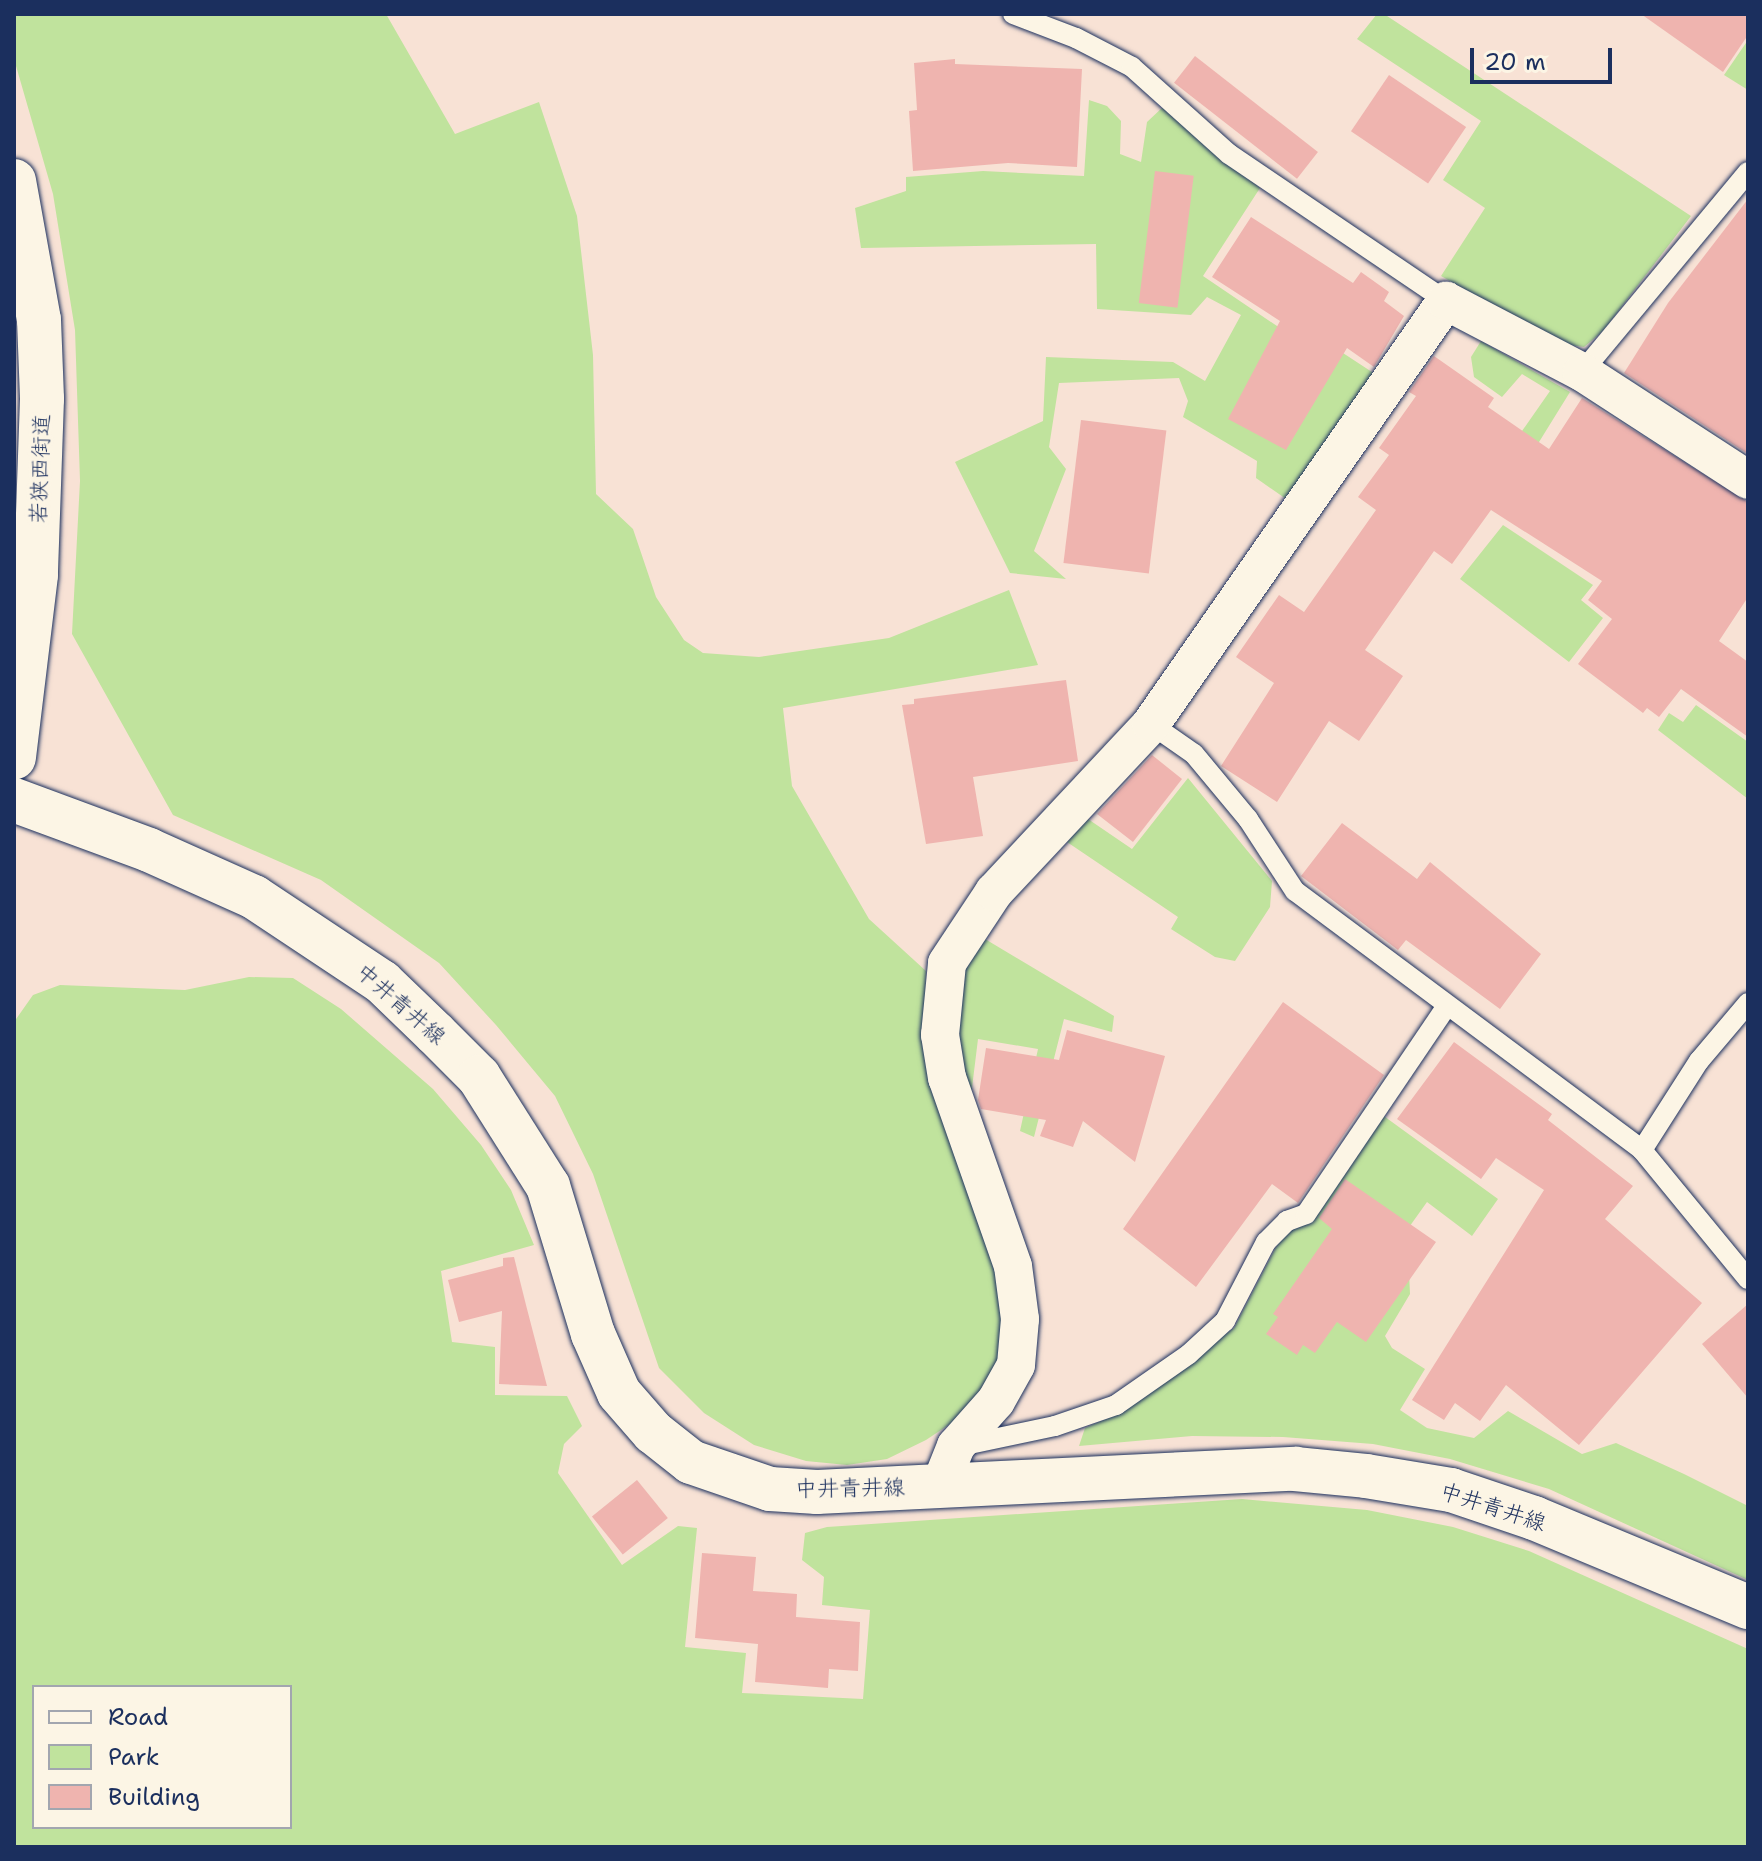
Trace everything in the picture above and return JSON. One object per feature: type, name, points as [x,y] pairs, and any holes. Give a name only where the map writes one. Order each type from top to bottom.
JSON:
[{"type":"main road","name":"若狭西街道","points":[[14,181],[39,320],[42,399],[36,575],[14,758]]},
{"type":"main road","name":"中井青井線","points":[[14,800],[149,850],[254,897],[382,982],[435,1033],[479,1077],[548,1186],[593,1334],[619,1393],[653,1432],[691,1462],[770,1489],[817,1492],[948,1466],[1295,1469],[1366,1476],[1451,1490],[1534,1518],[1748,1607]]},
{"type":"street","points":[[948,1466],[996,1401],[1016,1365],[1020,1319],[1013,1266],[947,1078],[940,1035],[947,963],[994,892],[1151,724],[1446,301],[1582,372],[1748,480]]},
{"type":"lane","points":[[1013,14],[1132,67],[1229,154],[1446,301]]},
{"type":"lane","points":[[1582,372],[1748,172]]},
{"type":"lane","points":[[1151,724],[1194,754],[1248,819],[1295,891],[1642,1150],[1748,1279]]},
{"type":"lane","points":[[1642,1150],[1699,1061],[1748,1003]]},
{"type":"lane","points":[[948,1466],[1116,1405],[1189,1354],[1225,1321],[1266,1242],[1287,1221],[1306,1214],[1447,1006]]},
{"type":"green space","points":[[14,14],[386,14],[455,134],[539,102],[577,216],[593,355],[596,494],[633,529],[656,597],[684,640],[703,653],[759,657],[889,638],[1009,590],[1038,665],[783,708],[792,786],[869,919],[926,971],[924,1038],[1003,1269],[1003,1359],[986,1390],[959,1418],[926,1440],[887,1459],[847,1465],[806,1461],[754,1445],[704,1413],[659,1368],[593,1174],[555,1096],[496,1025],[439,963],[321,880],[173,815],[72,634],[80,481],[75,330],[53,194],[14,59]]},
{"type":"green space","points":[[1377,14],[1384,14],[1691,216],[1603,331],[1584,347],[1562,344],[1441,276],[1485,208],[1443,180],[1481,121],[1357,39]]},
{"type":"green space","points":[[1748,40],[1748,90],[1724,75]]},
{"type":"green space","points":[[1089,100],[1107,106],[1121,121],[1120,154],[1141,162],[1147,122],[1163,107],[1260,188],[1203,276],[1308,347],[1317,336],[1375,374],[1289,501],[1256,478],[1257,461],[1183,417],[1188,401],[1179,378],[1059,383],[1049,447],[1066,469],[1034,551],[1066,579],[1010,573],[955,462],[1043,421],[1046,357],[1173,362],[1205,381],[1241,315],[1207,297],[1191,315],[1097,309],[1096,244],[861,248],[855,208],[906,191],[906,177],[983,171],[1084,176]]},
{"type":"green space","points":[[1481,341],[1570,392],[1521,471],[1522,431],[1550,391],[1522,374],[1502,397],[1474,377],[1471,357]]},
{"type":"green space","points":[[1503,525],[1593,585],[1581,600],[1603,618],[1569,662],[1460,579]]},
{"type":"green space","points":[[1696,705],[1748,742],[1748,799],[1658,730],[1669,713],[1683,722]]},
{"type":"green space","points":[[1188,778],[1272,881],[1270,907],[1235,961],[1215,957],[1171,929],[1178,917],[1067,842],[1088,819],[1132,849]]},
{"type":"green space","points":[[980,936],[1114,1016],[1112,1032],[1064,1019],[1034,1137],[1020,1131],[1038,1049],[978,1039],[971,1096],[965,1090],[952,997]]},
{"type":"green space","points":[[249,977],[293,978],[341,1009],[433,1089],[481,1145],[511,1190],[534,1245],[441,1271],[452,1342],[495,1347],[495,1395],[567,1396],[582,1426],[564,1444],[558,1473],[622,1565],[678,1526],[697,1528],[685,1647],[746,1653],[742,1693],[863,1699],[870,1610],[822,1605],[824,1577],[802,1560],[805,1533],[827,1527],[1242,1499],[1367,1510],[1453,1527],[1529,1551],[1748,1649],[1748,1847],[14,1847],[14,1022],[33,995],[60,985],[185,990]]},
{"type":"green space","points":[[1381,1114],[1498,1199],[1472,1236],[1427,1202],[1407,1230],[1410,1294],[1385,1336],[1392,1348],[1425,1369],[1400,1410],[1427,1428],[1474,1438],[1508,1411],[1582,1454],[1616,1443],[1684,1474],[1748,1506],[1748,1580],[1549,1489],[1450,1459],[1373,1444],[1283,1437],[1192,1436],[1079,1446],[1085,1428],[1119,1413],[1234,1328],[1276,1247],[1288,1232],[1313,1220]]},
{"type":"building","points":[[1641,14],[1748,14],[1748,35],[1723,72]]},
{"type":"building","points":[[1195,56],[1318,152],[1297,179],[1174,83]]},
{"type":"building","points":[[955,59],[955,64],[1082,69],[1077,167],[1008,163],[913,171],[909,111],[917,110],[914,63]]},
{"type":"building","points":[[1389,75],[1466,127],[1428,183],[1351,131]]},
{"type":"building","points":[[1155,171],[1194,176],[1178,308],[1139,303]]},
{"type":"building","points":[[1748,199],[1748,454],[1624,373],[1668,303]]},
{"type":"building","points":[[1251,217],[1353,283],[1361,272],[1389,292],[1384,301],[1404,316],[1374,367],[1347,348],[1286,450],[1228,419],[1280,321],[1212,277]]},
{"type":"building","points":[[1434,356],[1494,398],[1488,407],[1549,449],[1582,398],[1748,502],[1748,597],[1719,641],[1748,662],[1748,737],[1681,689],[1659,717],[1647,708],[1643,713],[1578,664],[1612,619],[1588,600],[1602,581],[1491,510],[1452,564],[1434,551],[1365,650],[1403,676],[1359,741],[1329,721],[1277,802],[1221,766],[1274,683],[1236,657],[1279,595],[1304,612],[1376,510],[1358,497],[1389,455],[1379,448],[1416,396],[1409,392]]},
{"type":"building","points":[[1081,420],[1166,430],[1149,573],[1063,563]]},
{"type":"building","points":[[1066,680],[1078,761],[973,777],[983,836],[926,844],[902,705],[914,704],[914,699]]},
{"type":"building","points":[[1152,755],[1182,779],[1133,842],[1097,814]]},
{"type":"building","points":[[1342,823],[1417,879],[1430,862],[1541,954],[1500,1009],[1406,940],[1398,950],[1301,876]]},
{"type":"building","points":[[1283,1002],[1384,1075],[1298,1203],[1272,1184],[1196,1287],[1123,1229]]},
{"type":"building","points":[[1067,1030],[1165,1056],[1135,1162],[1083,1121],[1073,1147],[1040,1136],[1046,1120],[981,1109],[978,1100],[986,1048],[1059,1060]]},
{"type":"building","points":[[1454,1042],[1552,1114],[1548,1120],[1633,1186],[1605,1219],[1702,1303],[1579,1445],[1506,1385],[1480,1421],[1455,1403],[1444,1420],[1412,1400],[1544,1190],[1496,1158],[1481,1179],[1397,1119]]},
{"type":"building","points":[[1345,1179],[1436,1242],[1366,1342],[1337,1322],[1315,1353],[1303,1345],[1297,1355],[1266,1334],[1278,1317],[1273,1314],[1332,1229],[1319,1218]]},
{"type":"building","points":[[514,1257],[547,1386],[499,1384],[502,1311],[459,1322],[448,1280],[503,1266],[503,1258]]},
{"type":"building","points":[[1748,1304],[1748,1398],[1702,1344]]},
{"type":"building","points":[[637,1480],[668,1518],[623,1555],[592,1517]]},
{"type":"building","points":[[702,1553],[756,1557],[753,1591],[797,1594],[796,1617],[860,1622],[858,1671],[829,1669],[828,1688],[755,1682],[758,1644],[695,1638]]}]
